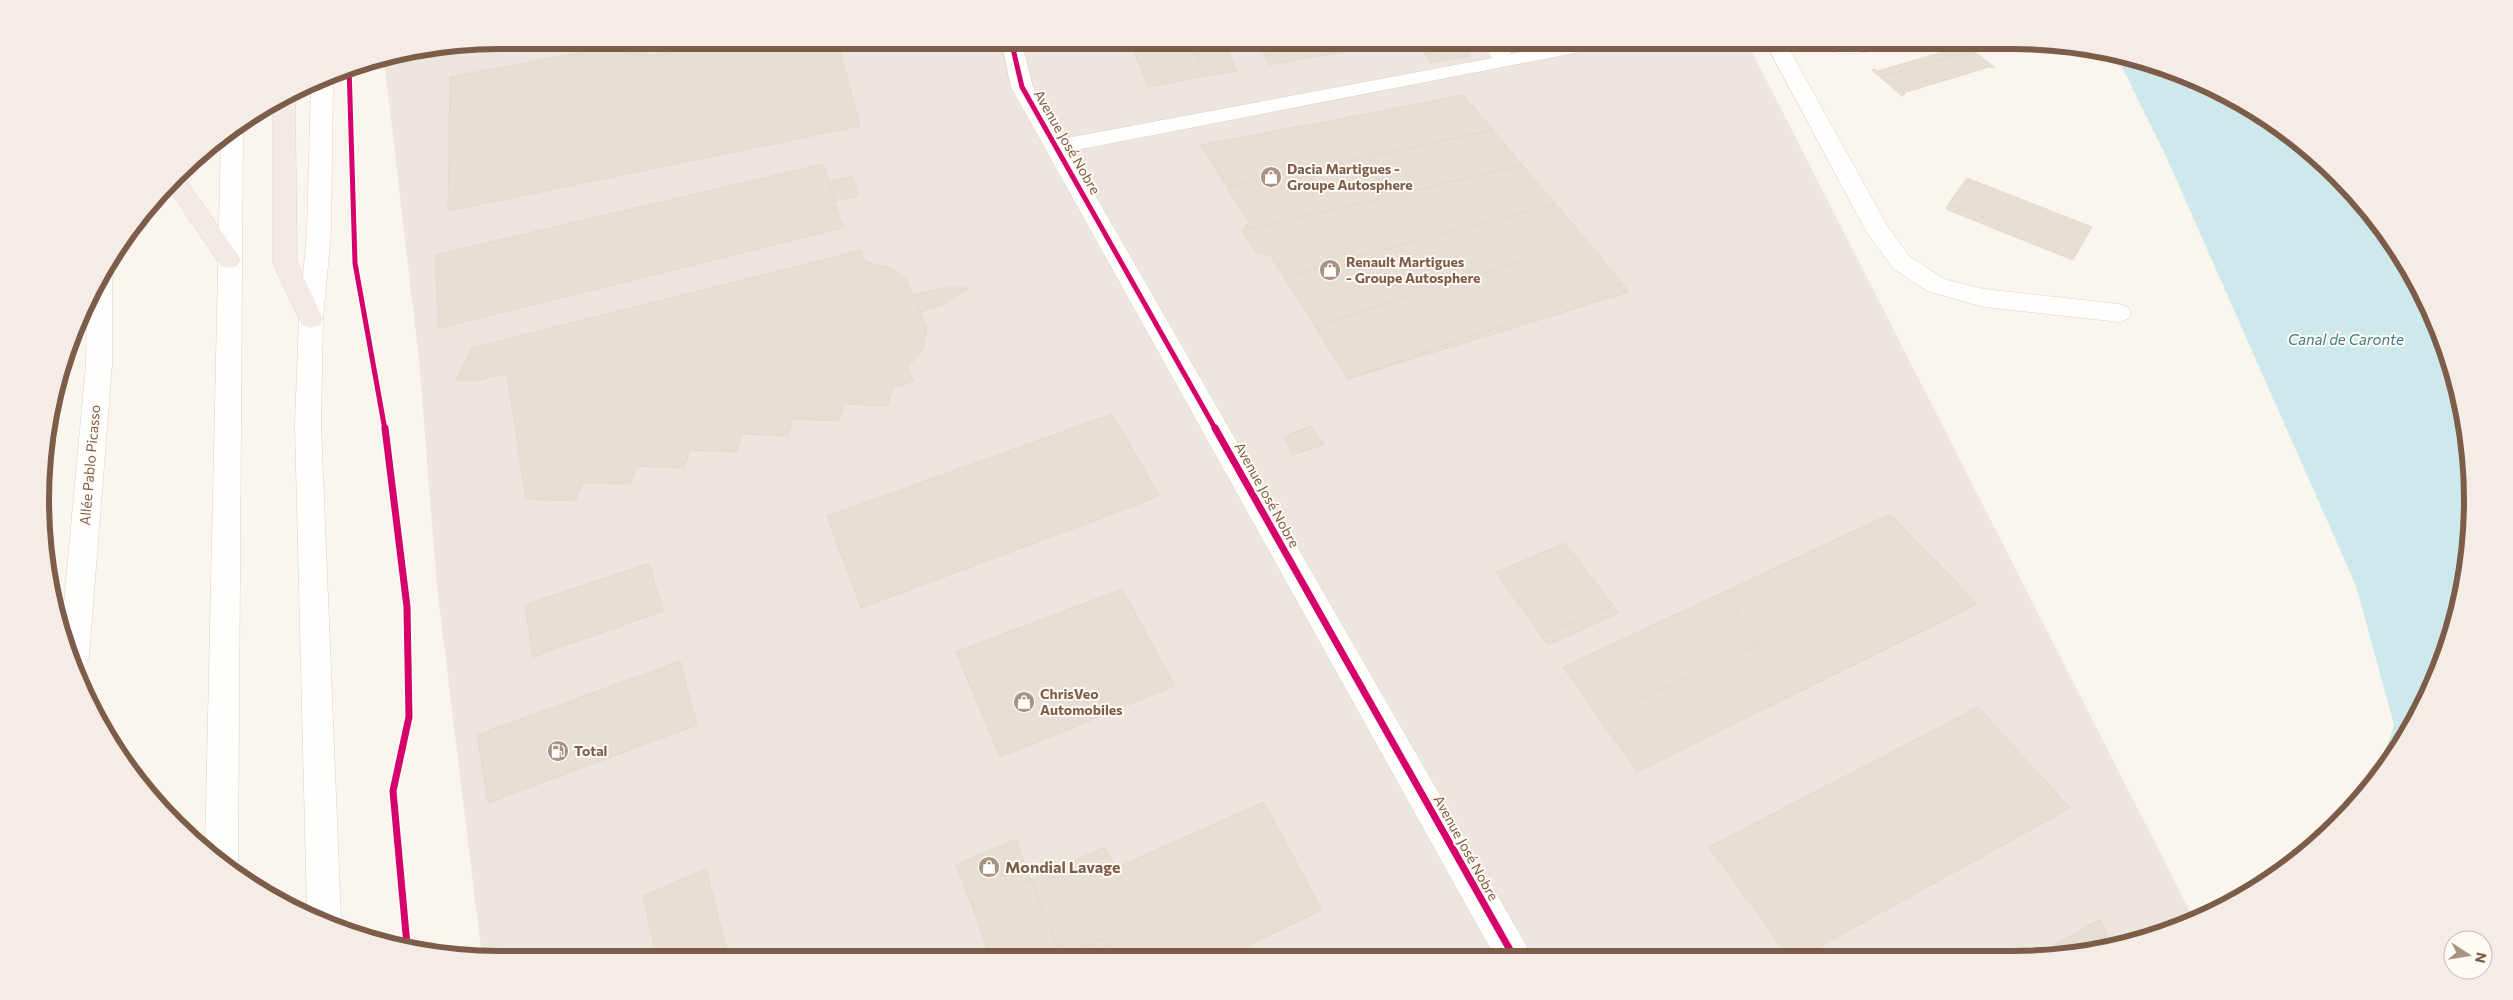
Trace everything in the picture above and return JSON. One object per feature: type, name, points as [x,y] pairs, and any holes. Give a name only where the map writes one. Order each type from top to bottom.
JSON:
[{"type":"highway","points":[[284,104],[285,263],[311,320]]},
{"type":"highway","points":[[178,185],[229,260]]},
{"type":"main road","name":"Avenue José Nobre","points":[[1013,49],[1022,87],[1510,951]]},
{"type":"main road","points":[[1497,49],[1505,62]]},
{"type":"main road","points":[[1056,147],[1568,49]]},
{"type":"main road","points":[[1779,49],[1878,231],[1901,262],[1936,285],[1984,298],[2119,313]]},
{"type":"main road","points":[[322,85],[319,232],[311,320],[308,424],[324,916]]},
{"type":"main road","points":[[221,855],[232,137]]},
{"type":"main road","name":"Allée Pablo Picasso","points":[[75,649],[99,364],[100,291]]},
{"type":"shaded area","points":[[500,49],[1751,49],[2192,914],[2130,936],[2101,943],[2043,950],[2013,951],[481,950],[437,587],[419,360],[385,64],[412,57],[470,50]]},
{"type":"water","name":"Canal de Caronte","points":[[2119,61],[2186,83],[2213,95],[2264,125],[2311,161],[2352,202],[2371,225],[2404,274],[2430,327],[2449,383],[2460,441],[2464,500],[2460,559],[2449,617],[2430,673],[2404,726],[2383,758],[2394,725],[2356,586],[2165,154]]},
{"type":"building","points":[[599,49],[618,49],[647,56],[684,49],[839,49],[860,126],[448,211],[450,77]]},
{"type":"building","points":[[618,49],[646,49],[647,56]]},
{"type":"building","points":[[1147,49],[1195,49],[1206,76],[1148,87],[1134,51]]},
{"type":"building","points":[[1195,49],[1227,49],[1237,71],[1206,76]]},
{"type":"building","points":[[1261,49],[1355,50],[1269,65]]},
{"type":"building","points":[[1423,49],[1466,49],[1470,56],[1431,62]]},
{"type":"building","points":[[1953,49],[1967,49],[1969,51],[1884,76],[1878,71]]},
{"type":"building","points":[[1966,49],[1971,49],[1995,68],[1989,67],[1903,93],[1905,94],[1902,96],[1872,70],[1875,69],[1884,76],[1969,51]]},
{"type":"building","points":[[1463,95],[1493,130],[1371,156],[1345,118]]},
{"type":"building","points":[[1345,118],[1371,156],[1227,187],[1200,145]]},
{"type":"building","points":[[1493,130],[1522,165],[1400,194],[1371,156]]},
{"type":"building","points":[[1371,156],[1400,194],[1241,231],[1249,222],[1227,187]]},
{"type":"building","points":[[823,164],[843,228],[439,328],[435,255]]},
{"type":"building","points":[[1522,165],[1556,204],[1434,236],[1400,194]]},
{"type":"building","points":[[852,176],[858,196],[835,201],[828,182]]},
{"type":"building","points":[[1967,178],[2092,227],[2073,260],[1995,229],[1998,223],[1949,203]]},
{"type":"building","points":[[1400,194],[1434,236],[1284,277],[1270,255],[1256,252],[1241,231]]},
{"type":"building","points":[[1949,203],[1998,223],[1995,229],[1946,209]]},
{"type":"building","points":[[1556,204],[1587,241],[1469,278],[1434,236]]},
{"type":"building","points":[[1434,236],[1469,278],[1315,326],[1284,277]]},
{"type":"building","points":[[1587,241],[1623,284],[1509,323],[1469,278]]},
{"type":"building","points":[[861,250],[865,262],[889,267],[906,279],[927,329],[923,349],[908,367],[913,381],[893,388],[887,406],[844,404],[838,421],[793,419],[788,436],[742,434],[736,452],[690,450],[684,468],[637,466],[630,484],[583,483],[575,501],[526,499],[507,373],[480,380],[456,380],[472,348]]},
{"type":"building","points":[[1469,278],[1509,323],[1348,379],[1315,326]]},
{"type":"building","points":[[1623,284],[1628,292],[1568,311],[1563,304]]},
{"type":"building","points":[[942,288],[970,288],[946,303],[920,312],[913,295]]},
{"type":"building","points":[[1563,304],[1568,311],[1348,379],[1523,318]]},
{"type":"building","points":[[1112,414],[1159,495],[861,608],[827,516]]},
{"type":"building","points":[[1311,426],[1324,444],[1293,455],[1283,437]]},
{"type":"building","points":[[1890,514],[1937,562],[1757,645],[1726,591]]},
{"type":"building","points":[[1565,543],[1613,605],[1541,636],[1496,572]]},
{"type":"building","points":[[1937,562],[1977,604],[1787,698],[1757,645]]},
{"type":"building","points":[[649,563],[663,611],[533,657],[525,605]]},
{"type":"building","points":[[1122,589],[1175,686],[1000,757],[956,652]]},
{"type":"building","points":[[1726,591],[1757,645],[1599,718],[1563,667]]},
{"type":"building","points":[[1613,605],[1619,613],[1548,645],[1541,636]]},
{"type":"building","points":[[1757,645],[1787,698],[1637,772],[1599,718]]},
{"type":"building","points":[[680,661],[697,725],[488,803],[477,735]]},
{"type":"building","points":[[1978,707],[2070,808],[1812,951],[1785,951],[1709,847]]},
{"type":"building","points":[[1264,802],[1322,910],[1237,951],[1108,951],[1102,939],[1075,951],[1059,951],[1031,880],[1105,847],[1116,868]]},
{"type":"building","points":[[1016,839],[1031,880],[972,906],[956,865]]},
{"type":"building","points":[[706,869],[727,951],[655,951],[643,896]]},
{"type":"building","points":[[1031,880],[1059,951],[988,951],[972,906]]},
{"type":"building","points":[[2100,919],[2110,941],[2101,943],[2047,950]]},
{"type":"building","points":[[1102,939],[1108,951],[1075,951]]},
{"type":"cycle path","points":[[1013,49],[1022,87],[1511,951]]},
{"type":"cycle path","points":[[349,75],[355,263],[387,440],[407,607],[409,717],[393,791],[407,942]]},
{"type":"place","name":"Dacia Martigues - Groupe Autosphere","points":[[1271,177]]},
{"type":"place","name":"Renault Martigues - Groupe Autosphere","points":[[1330,270]]},
{"type":"place","name":"ChrisVeo Automobiles","points":[[1024,702]]},
{"type":"place","name":"Total","points":[[558,751]]},
{"type":"place","name":"Mondial Lavage","points":[[989,867]]}]
